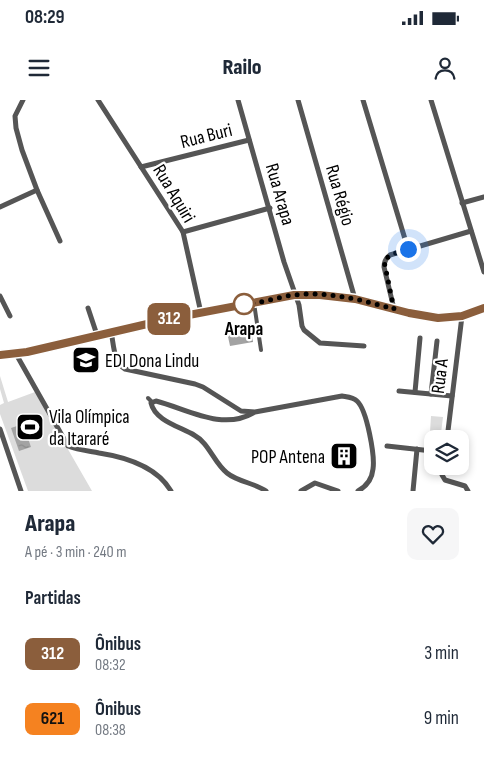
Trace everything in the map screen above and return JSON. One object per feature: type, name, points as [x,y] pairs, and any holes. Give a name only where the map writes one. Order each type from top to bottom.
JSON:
[{"type":"main road","points":[[0,355],[60,346],[97,335],[294,295],[320,295],[355,299],[432,318],[462,316],[484,308]]},
{"type":"street","points":[[23,100],[16,116],[16,128],[37,190],[60,241]]},
{"type":"street","name":"Rua Aquiri","points":[[98,100],[183,232],[201,313]]},
{"type":"street","name":"Rua Arapa","points":[[238,100],[303,328],[315,340],[324,344],[364,346]]},
{"type":"street","name":"Rua Régio","points":[[298,100],[355,299]]},
{"type":"street","points":[[364,100],[408,249]]},
{"type":"street","points":[[431,100],[484,272]]},
{"type":"street","name":"Rua Buri","points":[[141,167],[249,140]]},
{"type":"street","points":[[0,207],[37,190]]},
{"type":"street","points":[[462,204],[484,197]]},
{"type":"street","points":[[183,232],[270,208]]},
{"type":"street","points":[[394,309],[384,261],[390,255],[471,231]]},
{"type":"street","points":[[0,296],[10,316]]},
{"type":"street","points":[[254,303],[261,350]]},
{"type":"street","points":[[88,308],[97,335]]},
{"type":"street","name":"Rua A","points":[[448,430],[462,316]]},
{"type":"street","points":[[111,332],[118,364],[125,369],[195,384],[241,411],[255,412]]},
{"type":"street","points":[[415,392],[420,338]]},
{"type":"street","points":[[431,394],[437,341]]},
{"type":"street","points":[[16,354],[68,446],[120,457],[138,464],[161,478],[171,491]]},
{"type":"street","points":[[399,390],[452,396]]},
{"type":"street","points":[[266,491],[259,486],[229,475],[198,438],[168,422],[154,411],[150,400],[220,420],[238,419],[255,412],[342,396],[356,400],[363,409],[366,419],[373,463],[370,479],[366,486],[358,491]]},
{"type":"street","points":[[0,429],[22,491]]},
{"type":"street","points":[[388,446],[424,450]]},
{"type":"street","points":[[413,491],[417,449]]},
{"type":"street","points":[[442,475],[445,480],[465,486],[468,491]]},
{"type":"street","points":[[301,491],[318,483],[338,491]]},
{"type":"shaded area","name":"Vila Olímpica da Itararé","points":[[0,376],[8,402],[35,392],[92,491],[28,491],[0,414],[0,405],[4,403],[0,389]]},
{"type":"shaded area","points":[[431,416],[443,417],[441,430],[430,430]]},
{"type":"water","points":[[251,328],[253,342],[230,346],[227,332]]},
{"type":"water","points":[[23,424],[31,447],[19,451],[11,428]]},
{"type":"bus line","name":"312","points":[[0,355],[60,346],[173,318],[294,295],[320,295],[355,299],[409,313],[438,318],[462,316],[484,308]]},
{"type":"place","name":"Arapa","points":[[244,304]]},
{"type":"place","name":"EDI Dona Lindu","points":[[86,360]]},
{"type":"place","name":"Vila Olímpica da Itararé","points":[[30,427]]},
{"type":"place","name":"POP Antena","points":[[344,456]]},
{"type":"route","points":[[244,304],[294,295],[320,295],[355,299],[394,309],[384,261],[390,255],[408,249]]}]
